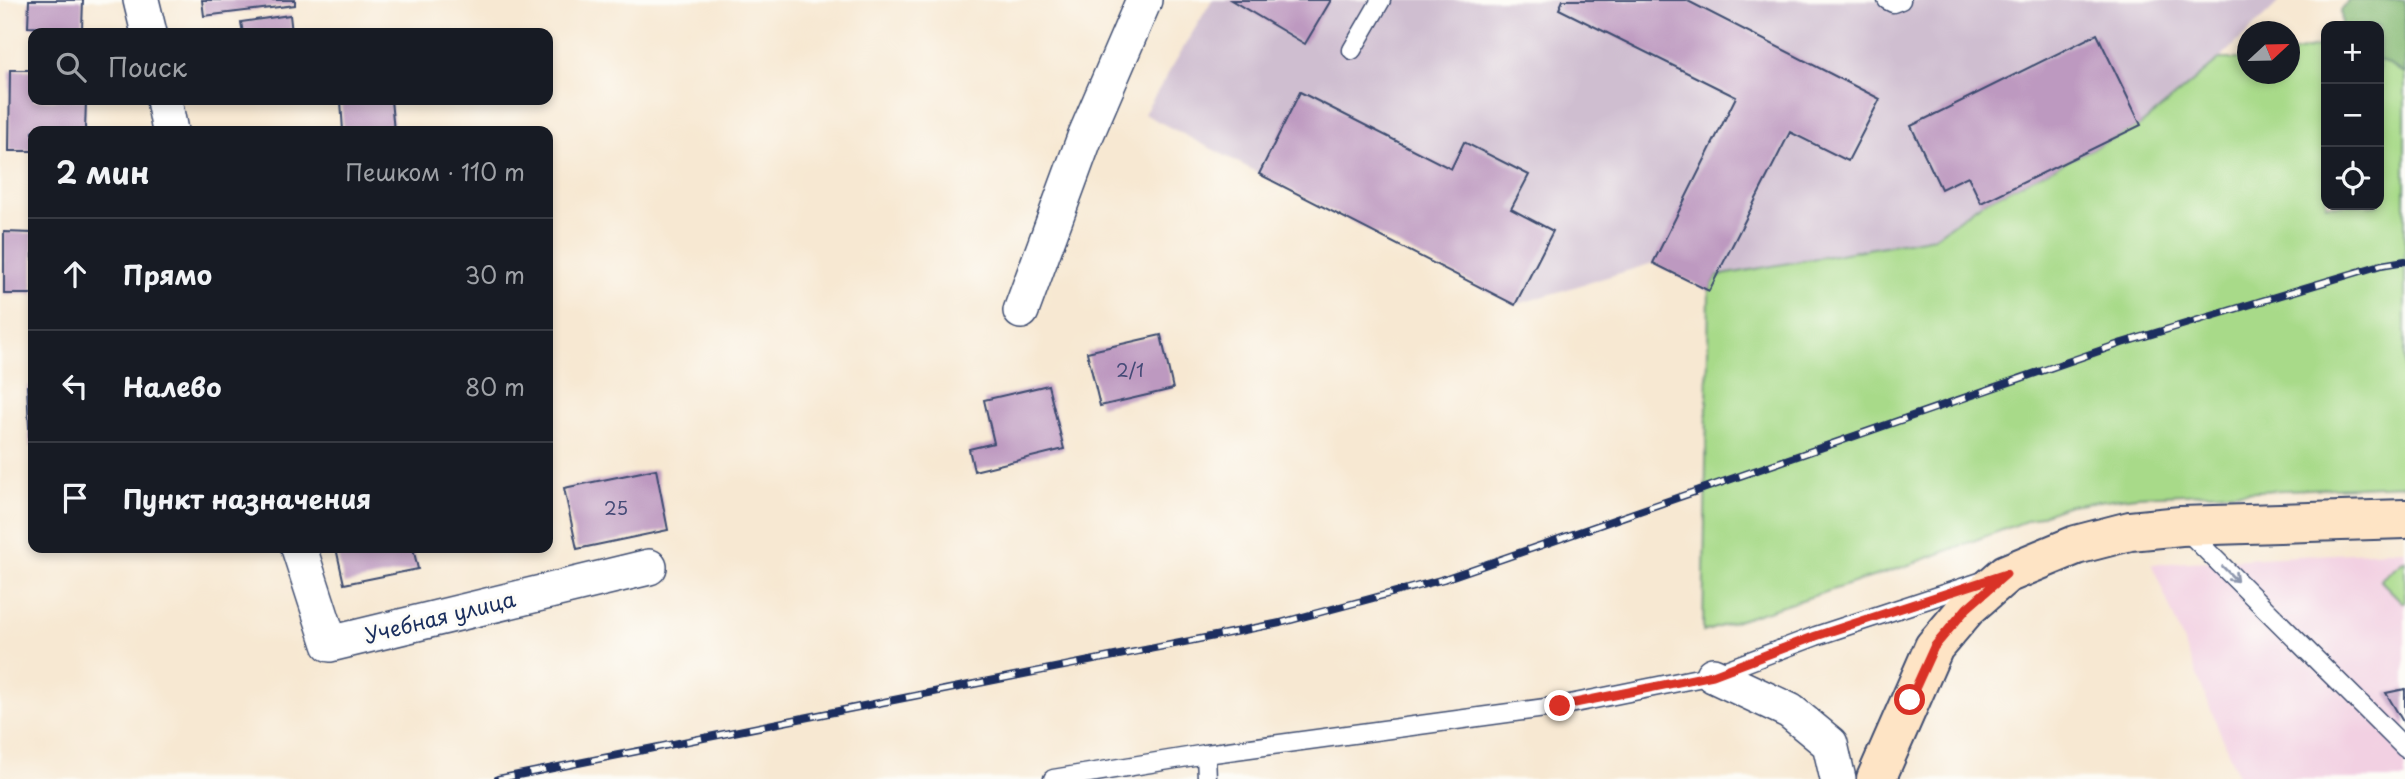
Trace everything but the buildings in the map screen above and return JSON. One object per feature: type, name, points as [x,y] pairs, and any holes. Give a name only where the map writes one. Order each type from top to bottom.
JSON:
[{"type":"main road","points":[[1876,779],[1934,647],[1967,608],[2006,574],[2086,542],[2130,531],[2181,526],[2405,519]]},
{"type":"street","points":[[141,0],[148,28]]},
{"type":"street","points":[[1021,311],[1085,137],[1144,0]]},
{"type":"street","points":[[165,105],[169,126]]},
{"type":"street","name":"Учебная улица","points":[[301,553],[330,644],[649,567]]},
{"type":"street","points":[[1713,675],[1790,711],[1830,744],[1838,779]]},
{"type":"lane","points":[[1352,50],[1381,0]]},
{"type":"lane","points":[[1887,0],[1893,3],[1901,0]]},
{"type":"lane","points":[[2181,526],[2405,748]]},
{"type":"lane","points":[[1053,779],[1206,754],[1560,706],[1713,675],[1816,636],[2006,574]]},
{"type":"lane","points":[[1206,754],[1207,779]]},
{"type":"shaded area","points":[[1212,0],[2281,0],[2259,21],[2237,21],[2237,43],[2141,125],[1981,203],[1934,237],[1717,276],[1709,291],[1653,263],[1515,305],[1144,114]]},
{"type":"shaded area","points":[[2405,550],[2405,779],[2239,779],[2152,564]]},
{"type":"green space","points":[[2349,0],[2405,0],[2405,73],[2384,62],[2384,21],[2342,21],[2341,10]]},
{"type":"green space","points":[[2321,46],[2321,210],[2384,210],[2384,62],[2405,73],[2405,485],[2136,496],[2069,505],[1906,566],[1703,632],[1709,291],[1717,276],[1934,237],[1981,203],[2141,125],[2220,59],[2237,59],[2237,84],[2300,84],[2300,51]]},
{"type":"green space","points":[[2404,560],[2405,602],[2402,602],[2380,580]]},
{"type":"railway","points":[[498,779],[1280,623],[1444,579],[2122,343],[2381,265],[2405,261]]},
{"type":"route","points":[[1560,706],[1713,675],[1816,636],[2006,574],[1967,608],[1934,647],[1910,700]]}]
